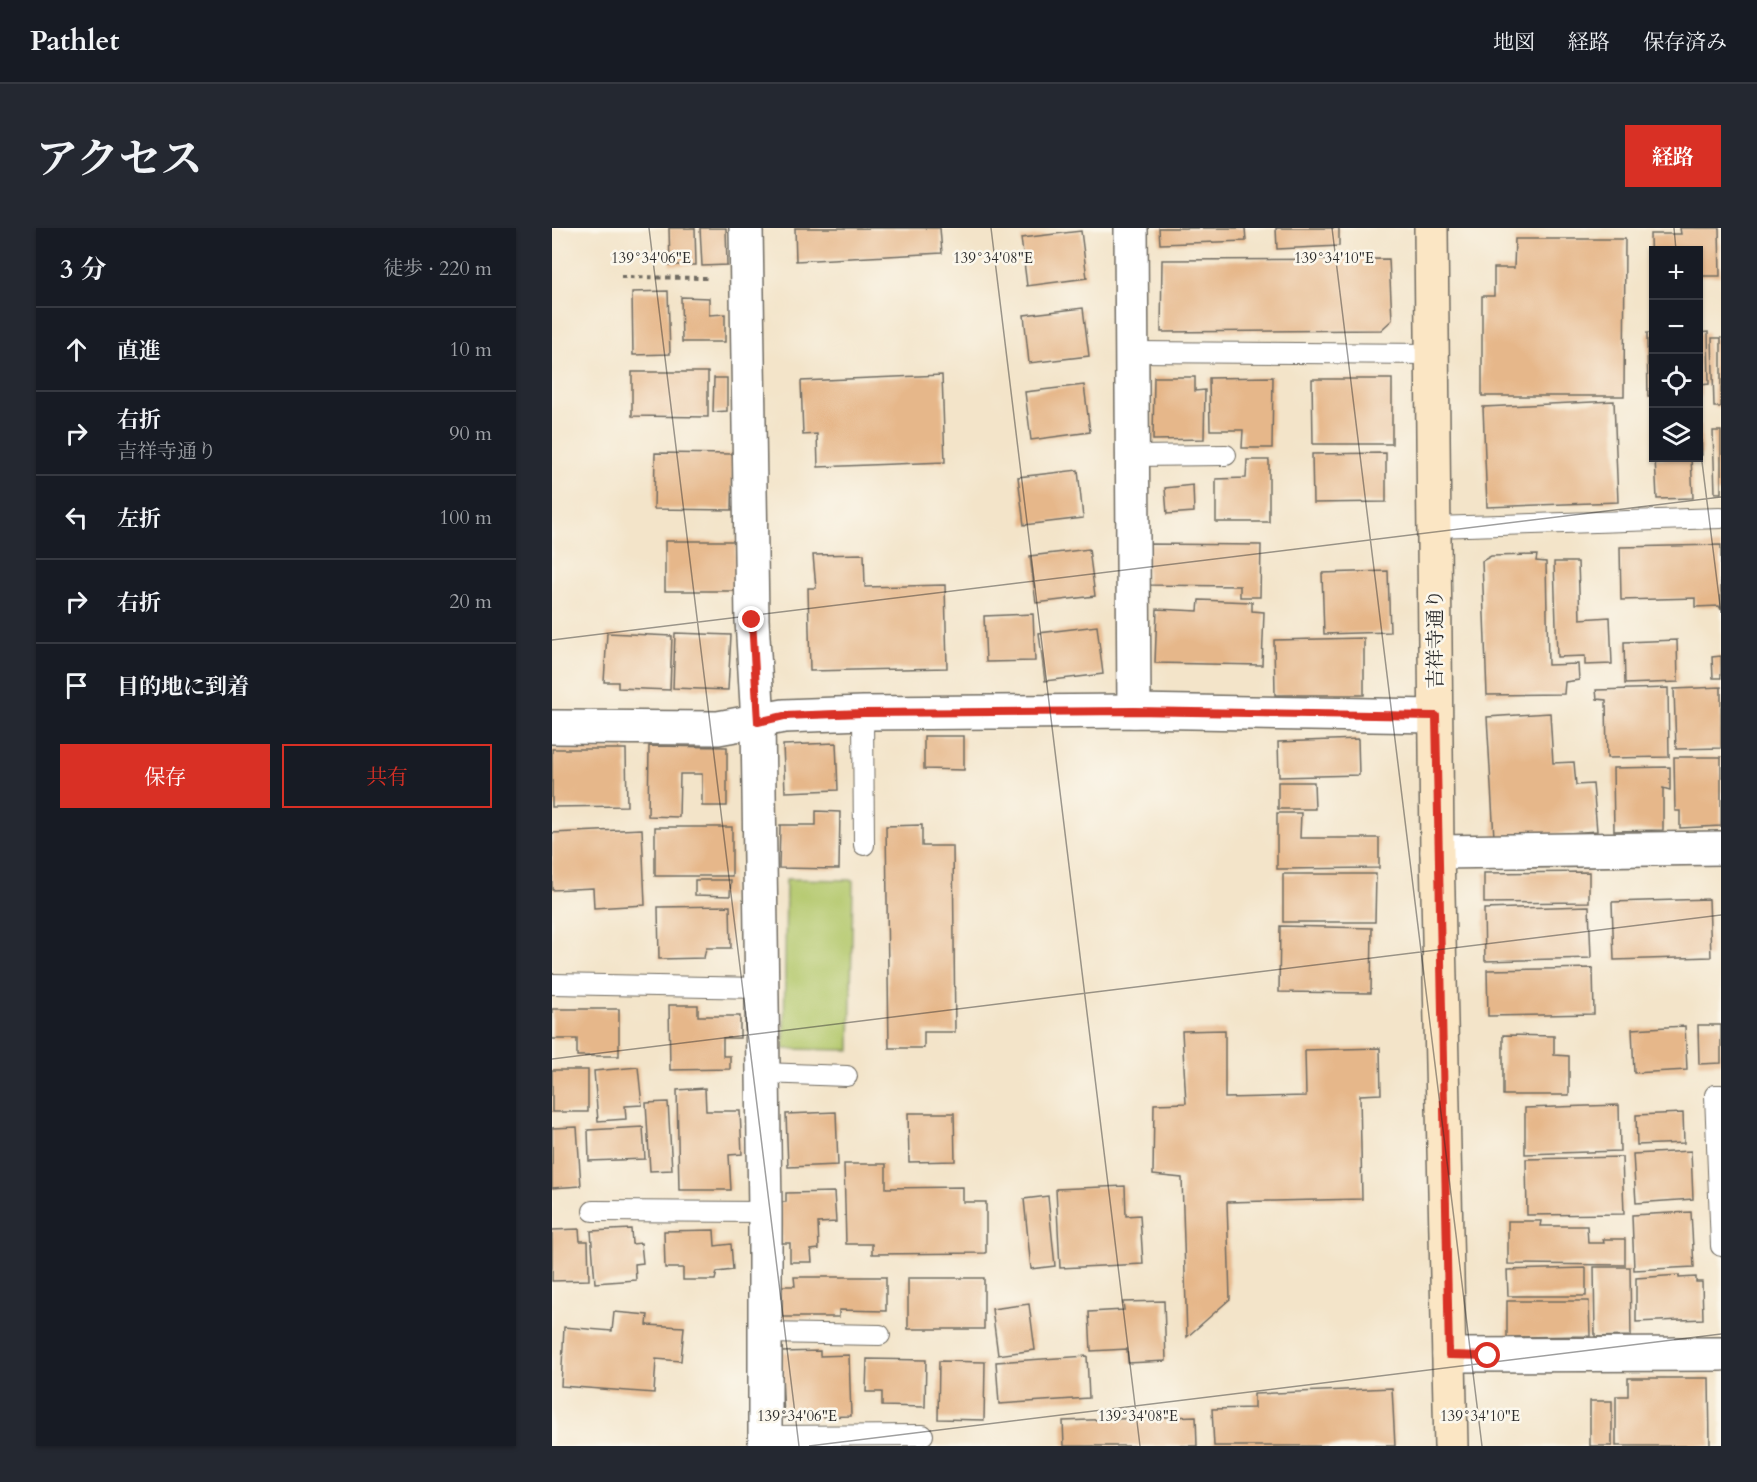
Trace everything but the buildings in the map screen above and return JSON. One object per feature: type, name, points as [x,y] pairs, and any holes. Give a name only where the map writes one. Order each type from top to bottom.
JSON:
[{"type":"main road","name":"吉祥寺通り","points":[[1431,228],[1437,852],[1451,1446]]},
{"type":"street","points":[[746,228],[752,620],[758,722],[765,1212],[765,1441]]},
{"type":"street","points":[[1131,228],[1134,711]]},
{"type":"street","points":[[552,727],[718,728],[784,716],[863,713],[1134,711],[1436,716]]},
{"type":"street","points":[[1437,852],[1721,848]]},
{"type":"street","points":[[1449,1355],[1721,1354]]},
{"type":"lane","points":[[1132,352],[1432,354]]},
{"type":"lane","points":[[1133,456],[1226,455]]},
{"type":"lane","points":[[1434,526],[1721,518]]},
{"type":"lane","points":[[863,713],[864,844]]},
{"type":"lane","points":[[552,984],[761,988]]},
{"type":"lane","points":[[762,1072],[847,1076]]},
{"type":"lane","points":[[1721,1095],[1715,1095],[1721,1246]]},
{"type":"lane","points":[[593,1211],[765,1212]]},
{"type":"lane","points":[[764,1333],[880,1335]]},
{"type":"lane","points":[[765,1441],[922,1435]]},
{"type":"path","points":[[621,277],[747,279]]},
{"type":"green space","points":[[786,879],[853,880],[850,1050],[784,1049]]},
{"type":"route","points":[[752,620],[758,722],[784,716],[863,713],[1134,711],[1436,716],[1449,1355],[1488,1356]]}]
